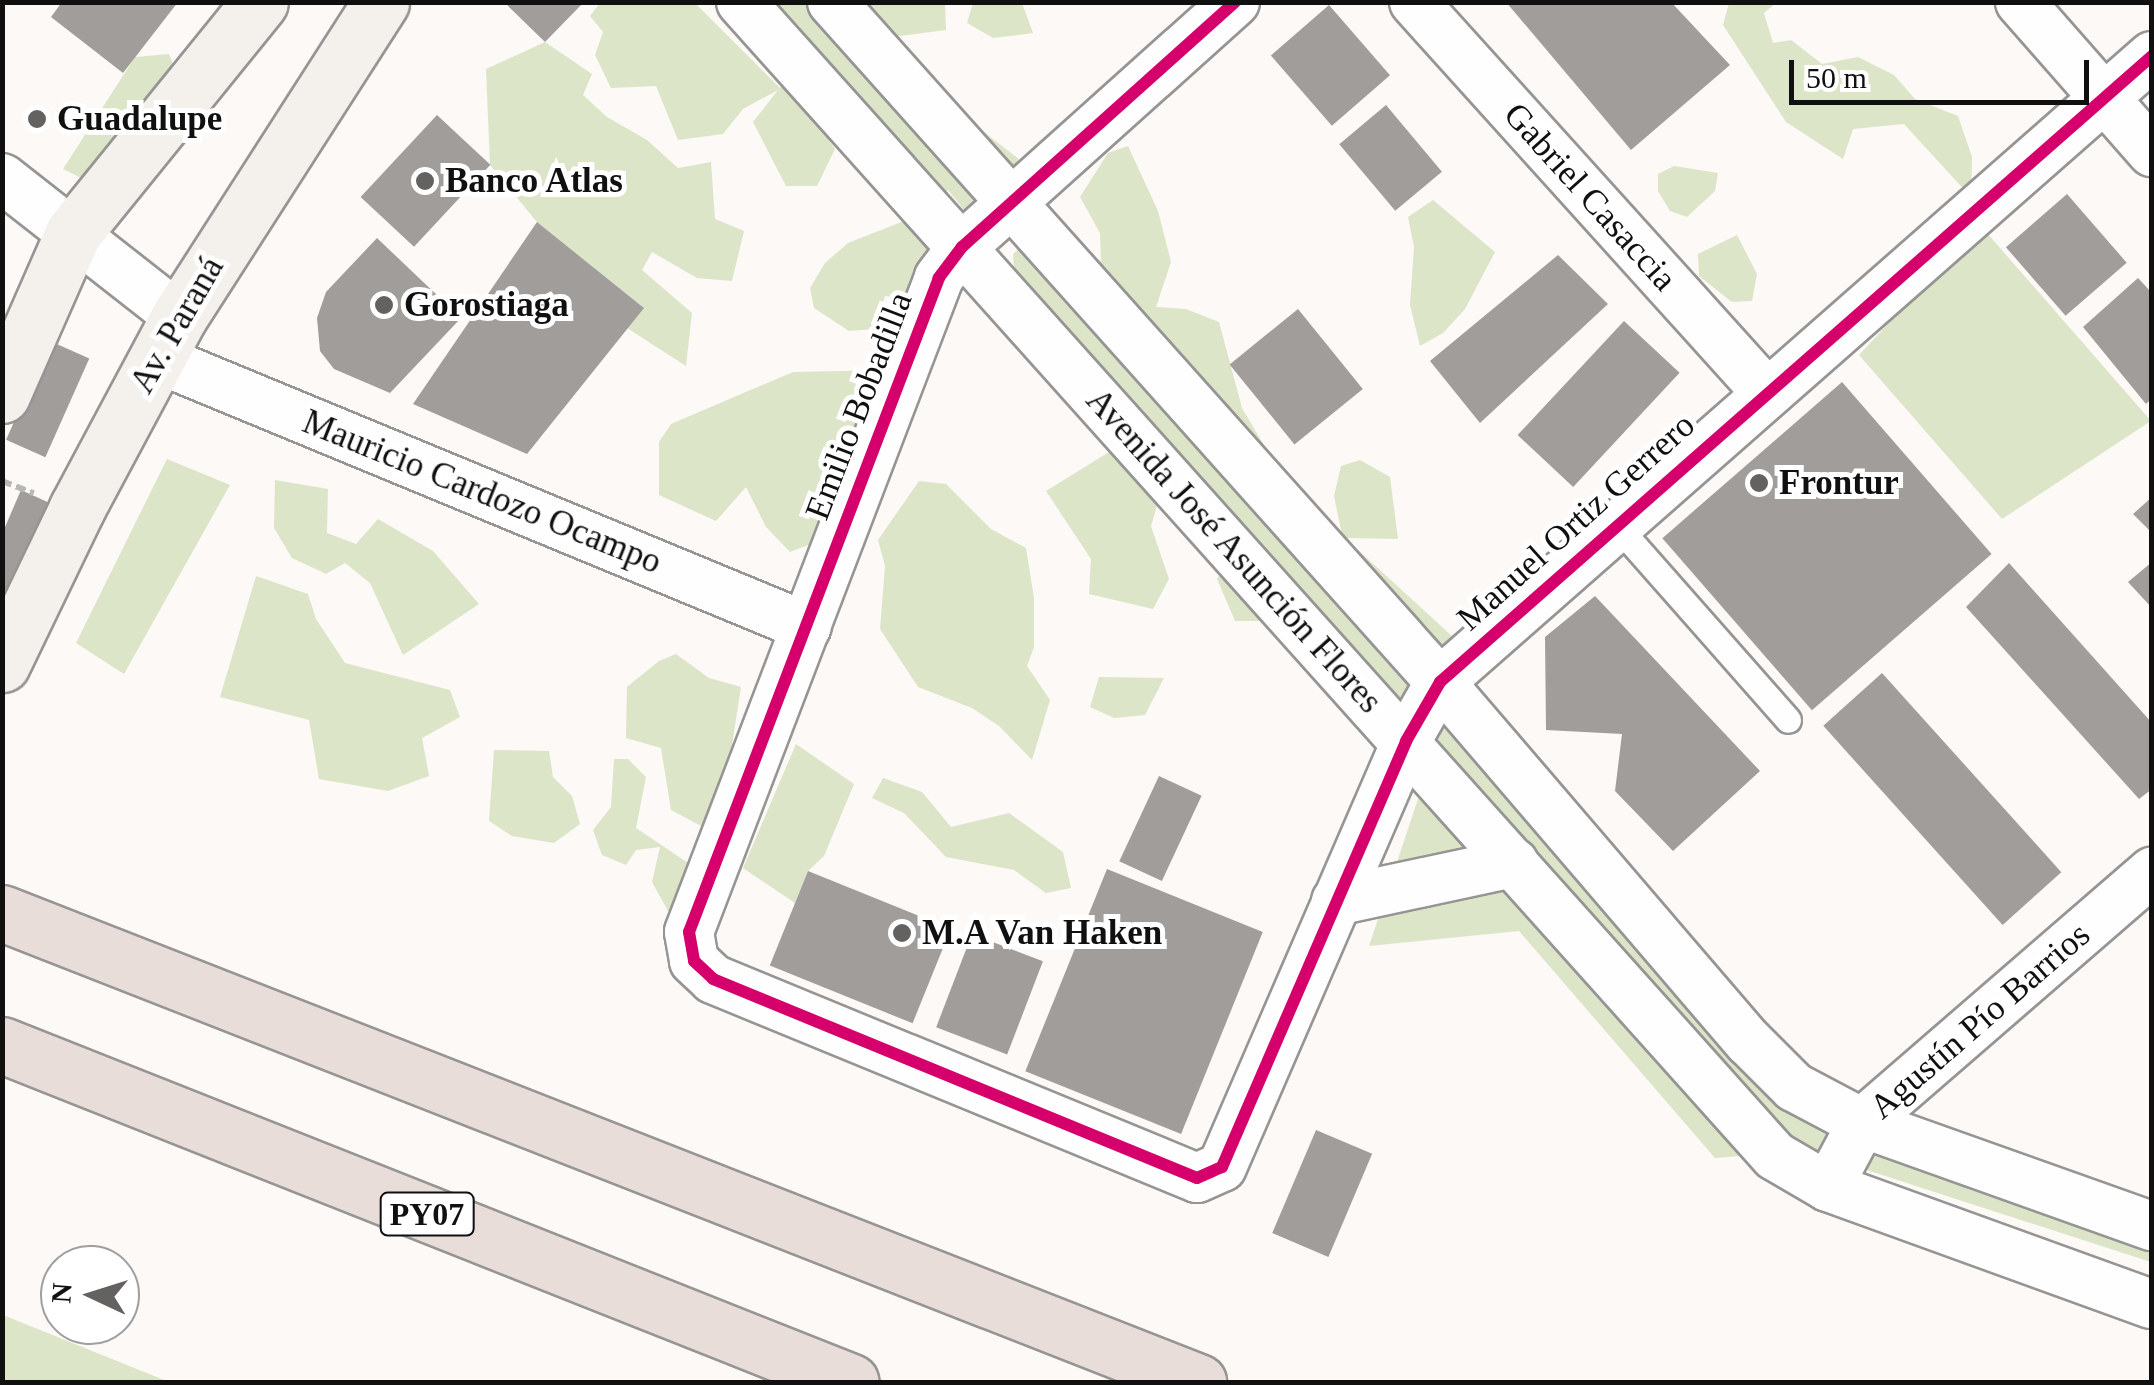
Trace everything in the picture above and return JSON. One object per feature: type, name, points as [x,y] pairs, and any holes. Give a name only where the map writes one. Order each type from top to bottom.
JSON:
[{"type":"highway","points":[[2,913],[1198,1382]]},
{"type":"highway","name":"PY07","points":[[2,1045],[851,1382]]},
{"type":"street","points":[[2,395],[73,233],[260,2]]},
{"type":"street","name":"Av. Paraná","points":[[2,664],[167,338],[381,2]]},
{"type":"street","name":"Avenida José Asunción Flores","points":[[741,2],[1775,1156],[1828,1187],[2152,1304]]},
{"type":"street","name":"Avenida José Asunción Flores","points":[[832,2],[1440,682],[1749,1042],[1794,1087],[1862,1123],[2152,1226]]},
{"type":"street","name":"Emilio Bobadilla","points":[[1222,1167],[1207,1176],[1188,1177],[713,979],[694,961],[689,932],[939,278],[962,247],[1234,2]]},
{"type":"street","name":"Gabriel Casaccia","points":[[1414,2],[1766,392]]},
{"type":"street","points":[[2020,2],[2152,152]]},
{"type":"street","name":"Manuel Ortiz Gerrero","points":[[1222,1167],[1406,741],[1440,682],[2152,56]]},
{"type":"street","name":"Mauricio Cardozo Ocampo","points":[[2,178],[73,233],[167,338],[807,627]]},
{"type":"street","points":[[1336,901],[1514,863]]},
{"type":"street","name":"Agustín Pío Barrios","points":[[1828,1187],[1862,1123],[2152,872]]},
{"type":"lane","points":[[1618,527],[1788,720]]},
{"type":"green space","points":[[600,3],[695,3],[780,88],[787,80],[720,3],[945,3],[946,30],[892,37],[890,60],[1019,159],[973,221],[948,190],[918,232],[939,249],[914,300],[885,296],[875,329],[849,331],[814,308],[810,288],[825,263],[848,243],[904,221],[912,227],[796,92],[835,149],[817,186],[786,186],[753,122],[778,90],[743,109],[723,134],[678,140],[656,86],[611,88],[595,55],[603,32],[590,16]]},
{"type":"green space","points":[[973,3],[1022,3],[1033,33],[993,38],[967,23]]},
{"type":"green space","points":[[1729,3],[1776,3],[1764,13],[1773,43],[1791,40],[1822,64],[1858,57],[1894,75],[1915,99],[1958,116],[1972,157],[1971,197],[1904,124],[1853,129],[1843,159],[1786,122],[1723,25]]},
{"type":"green space","points":[[545,42],[592,74],[583,95],[607,117],[647,140],[678,168],[711,162],[715,219],[744,231],[732,281],[697,278],[652,252],[642,270],[692,313],[686,366],[627,328],[643,307],[537,222],[490,165],[486,69]]},
{"type":"green space","points":[[169,54],[183,88],[136,136],[103,113],[118,146],[99,187],[63,169],[135,57]]},
{"type":"green space","points":[[1128,146],[1158,211],[1171,262],[1156,307],[1186,309],[1219,322],[1242,408],[1290,489],[1342,535],[1334,496],[1341,466],[1360,460],[1390,477],[1398,539],[1345,538],[1453,637],[1379,752],[1272,621],[1235,621],[1217,579],[1227,564],[1017,311],[1013,254],[1045,225],[1101,261],[1100,233],[1080,197],[1108,153]]},
{"type":"green space","points":[[1674,166],[1718,173],[1715,191],[1687,217],[1670,211],[1658,191],[1658,174]]},
{"type":"green space","points":[[1433,200],[1495,252],[1465,309],[1443,333],[1420,346],[1410,305],[1414,247],[1408,217]]},
{"type":"green space","points":[[1980,225],[2151,421],[2002,519],[1859,355]]},
{"type":"green space","points":[[1737,235],[1757,274],[1752,301],[1732,302],[1699,276],[1698,254]]},
{"type":"green space","points":[[892,370],[869,445],[834,452],[843,489],[834,535],[790,552],[766,527],[746,487],[716,521],[659,495],[659,442],[671,424],[793,372]]},
{"type":"green space","points":[[1122,444],[1160,495],[1151,526],[1169,579],[1153,609],[1089,594],[1091,559],[1046,491]]},
{"type":"green space","points":[[167,459],[230,485],[124,674],[76,643]]},
{"type":"green space","points":[[275,480],[328,489],[327,533],[356,544],[378,519],[433,551],[479,604],[403,655],[370,583],[345,563],[326,574],[292,558],[274,528]]},
{"type":"green space","points":[[919,481],[946,484],[991,529],[1026,548],[1034,598],[1034,647],[1027,666],[1050,700],[1032,760],[999,726],[972,708],[918,687],[880,629],[885,566],[878,540]]},
{"type":"green space","points":[[256,576],[308,594],[316,619],[345,663],[450,690],[460,717],[422,738],[429,776],[388,791],[319,779],[309,720],[220,697]]},
{"type":"green space","points":[[676,654],[709,678],[741,687],[718,835],[671,810],[661,748],[626,738],[627,687],[659,661]]},
{"type":"green space","points":[[1099,677],[1164,678],[1145,715],[1114,718],[1090,707]]},
{"type":"green space","points":[[1444,721],[1819,1075],[2151,1209],[2151,1262],[1808,1151],[1715,1158],[1519,931],[1369,946]]},
{"type":"green space","points":[[796,744],[854,784],[824,856],[808,871],[795,903],[743,868]]},
{"type":"green space","points":[[494,750],[549,751],[553,777],[572,796],[580,824],[554,843],[512,836],[489,821]]},
{"type":"green space","points":[[614,759],[628,759],[646,777],[636,828],[709,877],[678,929],[652,882],[660,847],[636,850],[626,865],[602,855],[593,830],[611,807]]},
{"type":"green space","points":[[883,778],[922,792],[951,827],[1009,813],[1063,852],[1071,888],[1046,893],[1014,870],[946,857],[904,813],[872,798]]},
{"type":"green space","points":[[2,1315],[40,1330],[40,1345],[77,1345],[169,1382],[3,1382]]},
{"type":"building","points":[[62,2],[178,2],[123,73],[51,17]]},
{"type":"building","points":[[504,2],[584,2],[545,42]]},
{"type":"building","points":[[1506,2],[1671,2],[1730,65],[1631,150]]},
{"type":"building","points":[[1329,5],[1390,75],[1332,126],[1271,56]]},
{"type":"building","points":[[1386,105],[1442,172],[1395,211],[1339,144]]},
{"type":"building","name":"Banco Atlas","points":[[437,115],[490,165],[414,247],[361,197]]},
{"type":"building","points":[[2067,194],[2127,263],[2066,316],[2006,247]]},
{"type":"building","points":[[537,222],[644,308],[527,454],[413,404]]},
{"type":"building","name":"Gorostiaga","points":[[377,238],[461,318],[390,393],[334,369],[320,351],[317,318],[326,292]]},
{"type":"building","points":[[1558,255],[1608,304],[1480,423],[1430,361]]},
{"type":"building","points":[[2138,278],[2152,293],[2152,398],[2146,404],[2083,327]]},
{"type":"building","points":[[1298,309],[1363,389],[1294,444],[1230,364]]},
{"type":"building","points":[[1624,321],[1680,373],[1573,487],[1518,435]]},
{"type":"building","points":[[50,341],[89,358],[45,457],[6,440]]},
{"type":"building","points":[[1842,382],[1992,554],[1812,710],[1662,538]]},
{"type":"building","points":[[21,490],[63,509],[20,607],[2,599],[2,534]]},
{"type":"building","points":[[2152,497],[2152,533],[2133,514]]},
{"type":"building","points":[[2152,562],[2152,608],[2128,582]]},
{"type":"building","points":[[2009,563],[2152,723],[2152,789],[2139,799],[1966,607]]},
{"type":"building","points":[[1595,596],[1760,771],[1673,851],[1615,791],[1622,734],[1546,730],[1545,637]]},
{"type":"building","points":[[1882,673],[2061,872],[2003,925],[1823,726]]},
{"type":"building","points":[[1159,776],[1202,796],[1162,881],[1119,861]]},
{"type":"building","points":[[1107,869],[1263,932],[1181,1134],[1025,1071]]},
{"type":"building","points":[[808,871],[951,929],[913,1023],[770,966]]},
{"type":"building","points":[[972,934],[1043,961],[1007,1055],[936,1027]]},
{"type":"building","points":[[1316,1130],[1372,1154],[1328,1257],[1272,1233]]},
{"type":"cycle path","points":[[1235,2],[962,247],[939,278],[689,932],[694,961],[713,979],[1197,1178],[1222,1167],[1406,741],[1440,682],[2152,56]]},
{"type":"place","name":"Guadalupe","points":[[37,119]]},
{"type":"place","name":"Banco Atlas","points":[[425,181]]},
{"type":"place","name":"Gorostiaga","points":[[384,305]]},
{"type":"place","name":"Frontur","points":[[1759,483]]},
{"type":"place","name":"M.A Van Haken","points":[[902,933]]}]
